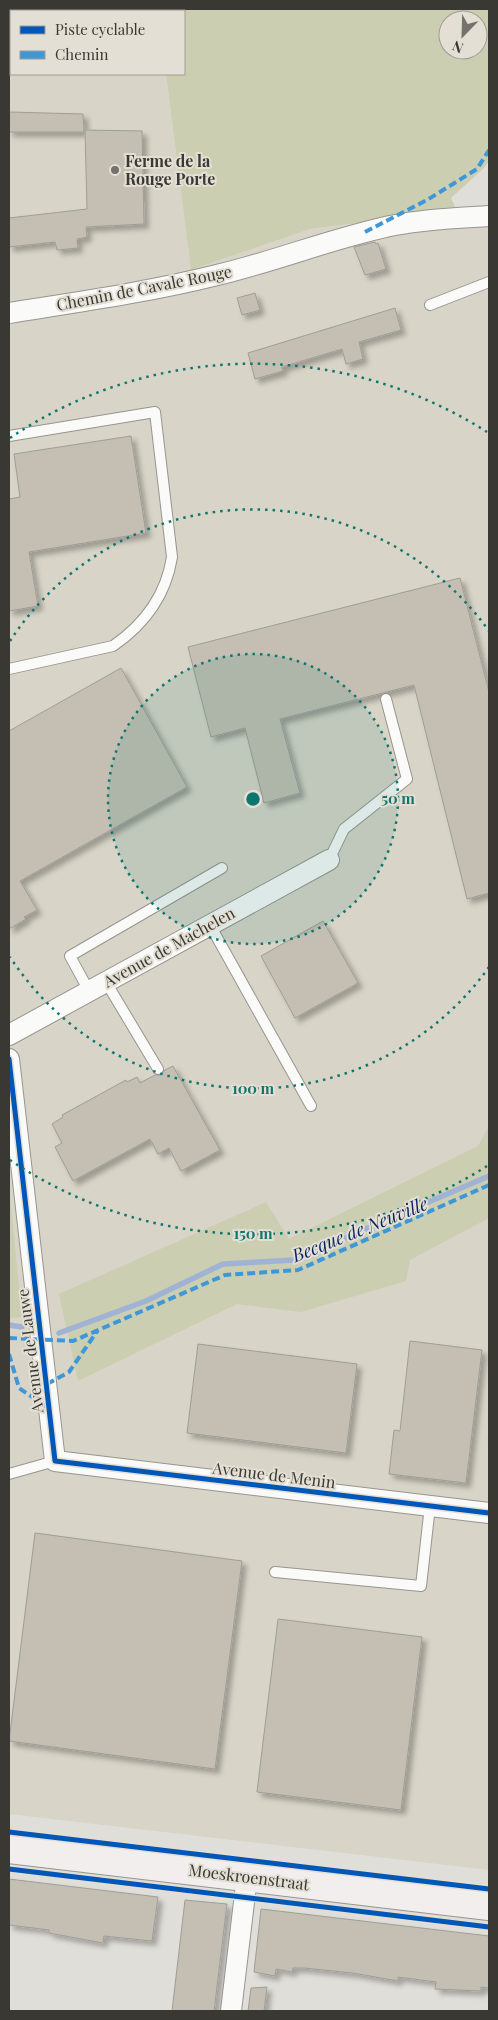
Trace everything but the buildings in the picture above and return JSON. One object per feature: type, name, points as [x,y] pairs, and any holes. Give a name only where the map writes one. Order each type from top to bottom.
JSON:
[{"type":"main road","name":"Moeskroenstraat","points":[[9,1849],[489,1906]]},
{"type":"street","name":"Chemin de Cavale Rouge","points":[[9,314],[218,275],[365,232],[422,221],[489,216]]},
{"type":"street","name":"Avenue de Machelen","points":[[9,1035],[329,860]]},
{"type":"street","name":"Avenue de Lauwe","points":[[9,1059],[55,1461]]},
{"type":"street","name":"Avenue de Menin","points":[[55,1461],[489,1513]]},
{"type":"street","points":[[231,2011],[247,1877]]},
{"type":"lane","points":[[430,304],[489,282]]},
{"type":"lane","points":[[9,436],[155,412],[172,557],[169,574],[161,595],[149,614],[127,636],[113,646],[9,669]]},
{"type":"lane","points":[[329,860],[344,829],[407,779],[386,699]]},
{"type":"lane","points":[[158,1069],[98,986],[70,956],[222,868]]},
{"type":"lane","points":[[210,925],[311,1106]]},
{"type":"lane","points":[[9,1474],[55,1461]]},
{"type":"lane","points":[[275,1572],[421,1586],[430,1506]]},
{"type":"shaded area","points":[[9,9],[157,9],[10,10],[10,75],[166,75],[191,270],[310,229],[489,209],[489,1870],[9,1814]]},
{"type":"green space","points":[[157,9],[489,9],[489,161],[484,168],[451,198],[457,211],[310,229],[191,270],[166,75],[185,75],[185,10]]},
{"type":"green space","points":[[489,1126],[489,1218],[410,1260],[406,1281],[301,1312],[237,1304],[78,1381],[59,1294],[266,1202],[289,1239],[478,1146]]},
{"type":"green space","points":[[9,1185],[22,1317],[9,1318]]},
{"type":"waterway","name":"Becque de Neuville","points":[[59,1333],[146,1301],[223,1264],[294,1260],[489,1176]]},
{"type":"waterway","points":[[9,1325],[22,1327]]},
{"type":"marked path","points":[[365,232],[427,200],[477,169],[489,150]]},
{"type":"marked path","points":[[9,1338],[73,1341],[225,1275],[298,1270],[489,1185]]},
{"type":"marked path","points":[[47,1384],[69,1372],[98,1330]]},
{"type":"marked path","points":[[9,1354],[19,1388],[50,1409]]},
{"type":"cycle path","points":[[9,1059],[55,1461],[489,1513]]},
{"type":"cycle path","points":[[9,1832],[489,1889]]},
{"type":"cycle path","points":[[9,1869],[489,1927]]},
{"type":"place","name":"Ferme de la Rouge Porte","points":[[115,170]]}]
